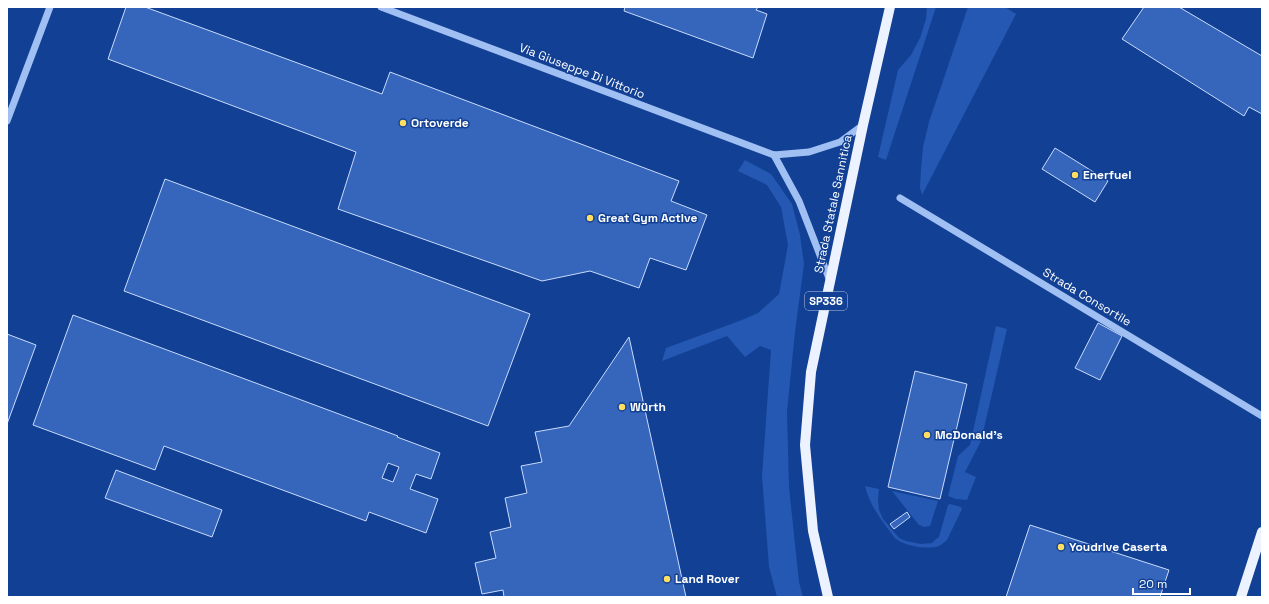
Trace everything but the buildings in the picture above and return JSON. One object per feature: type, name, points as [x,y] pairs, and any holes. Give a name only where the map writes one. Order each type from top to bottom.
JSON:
[{"type":"main road","name":"Strada Statale Sannitica","points":[[828,597],[813,530],[805,444],[811,372],[863,125],[890,7]]},
{"type":"main road","points":[[1241,597],[1262,532]]},
{"type":"street","points":[[7,121],[50,7]]},
{"type":"street","name":"Via Giuseppe Di Vittorio","points":[[381,7],[774,155],[809,152],[840,142],[863,125]]},
{"type":"street","points":[[774,155],[799,201],[830,281]]},
{"type":"street","name":"Strada Consortile","points":[[900,198],[1262,416]]},
{"type":"shaded area","points":[[927,7],[936,7],[886,160],[878,157],[898,70],[911,55],[920,38],[926,19]]},
{"type":"shaded area","points":[[968,7],[1005,7],[1016,14],[922,195],[920,188],[923,147],[929,122]]},
{"type":"shaded area","points":[[745,160],[771,174],[792,204],[800,235],[804,264],[787,412],[789,487],[799,582],[803,597],[777,597],[769,567],[762,476],[771,350],[760,346],[745,357],[727,336],[662,361],[666,348],[758,313],[779,294],[788,245],[781,207],[767,185],[738,171]]},
{"type":"shaded area","points":[[996,326],[1007,329],[981,441],[965,472],[976,477],[967,500],[956,499],[948,496],[958,456],[970,445]]},
{"type":"shaded area","points":[[865,486],[879,489],[879,510],[883,519],[899,538],[906,541],[921,544],[932,543],[939,537],[948,505],[950,504],[961,507],[962,509],[947,540],[939,546],[929,548],[910,545],[895,538],[877,514],[867,494]]},
{"type":"shaded area","points":[[892,491],[938,501],[930,526],[924,527],[919,525]]},
{"type":"place","name":"Ortoverde","points":[[403,123]]},
{"type":"place","name":"Enerfuel","points":[[1075,175]]},
{"type":"place","name":"Great Gym Active","points":[[590,218]]},
{"type":"place","name":"Würth","points":[[622,407]]},
{"type":"place","name":"McDonald's","points":[[927,435]]},
{"type":"place","name":"Youdrive Caserta","points":[[1061,547]]},
{"type":"place","name":"Land Rover","points":[[667,579]]}]
